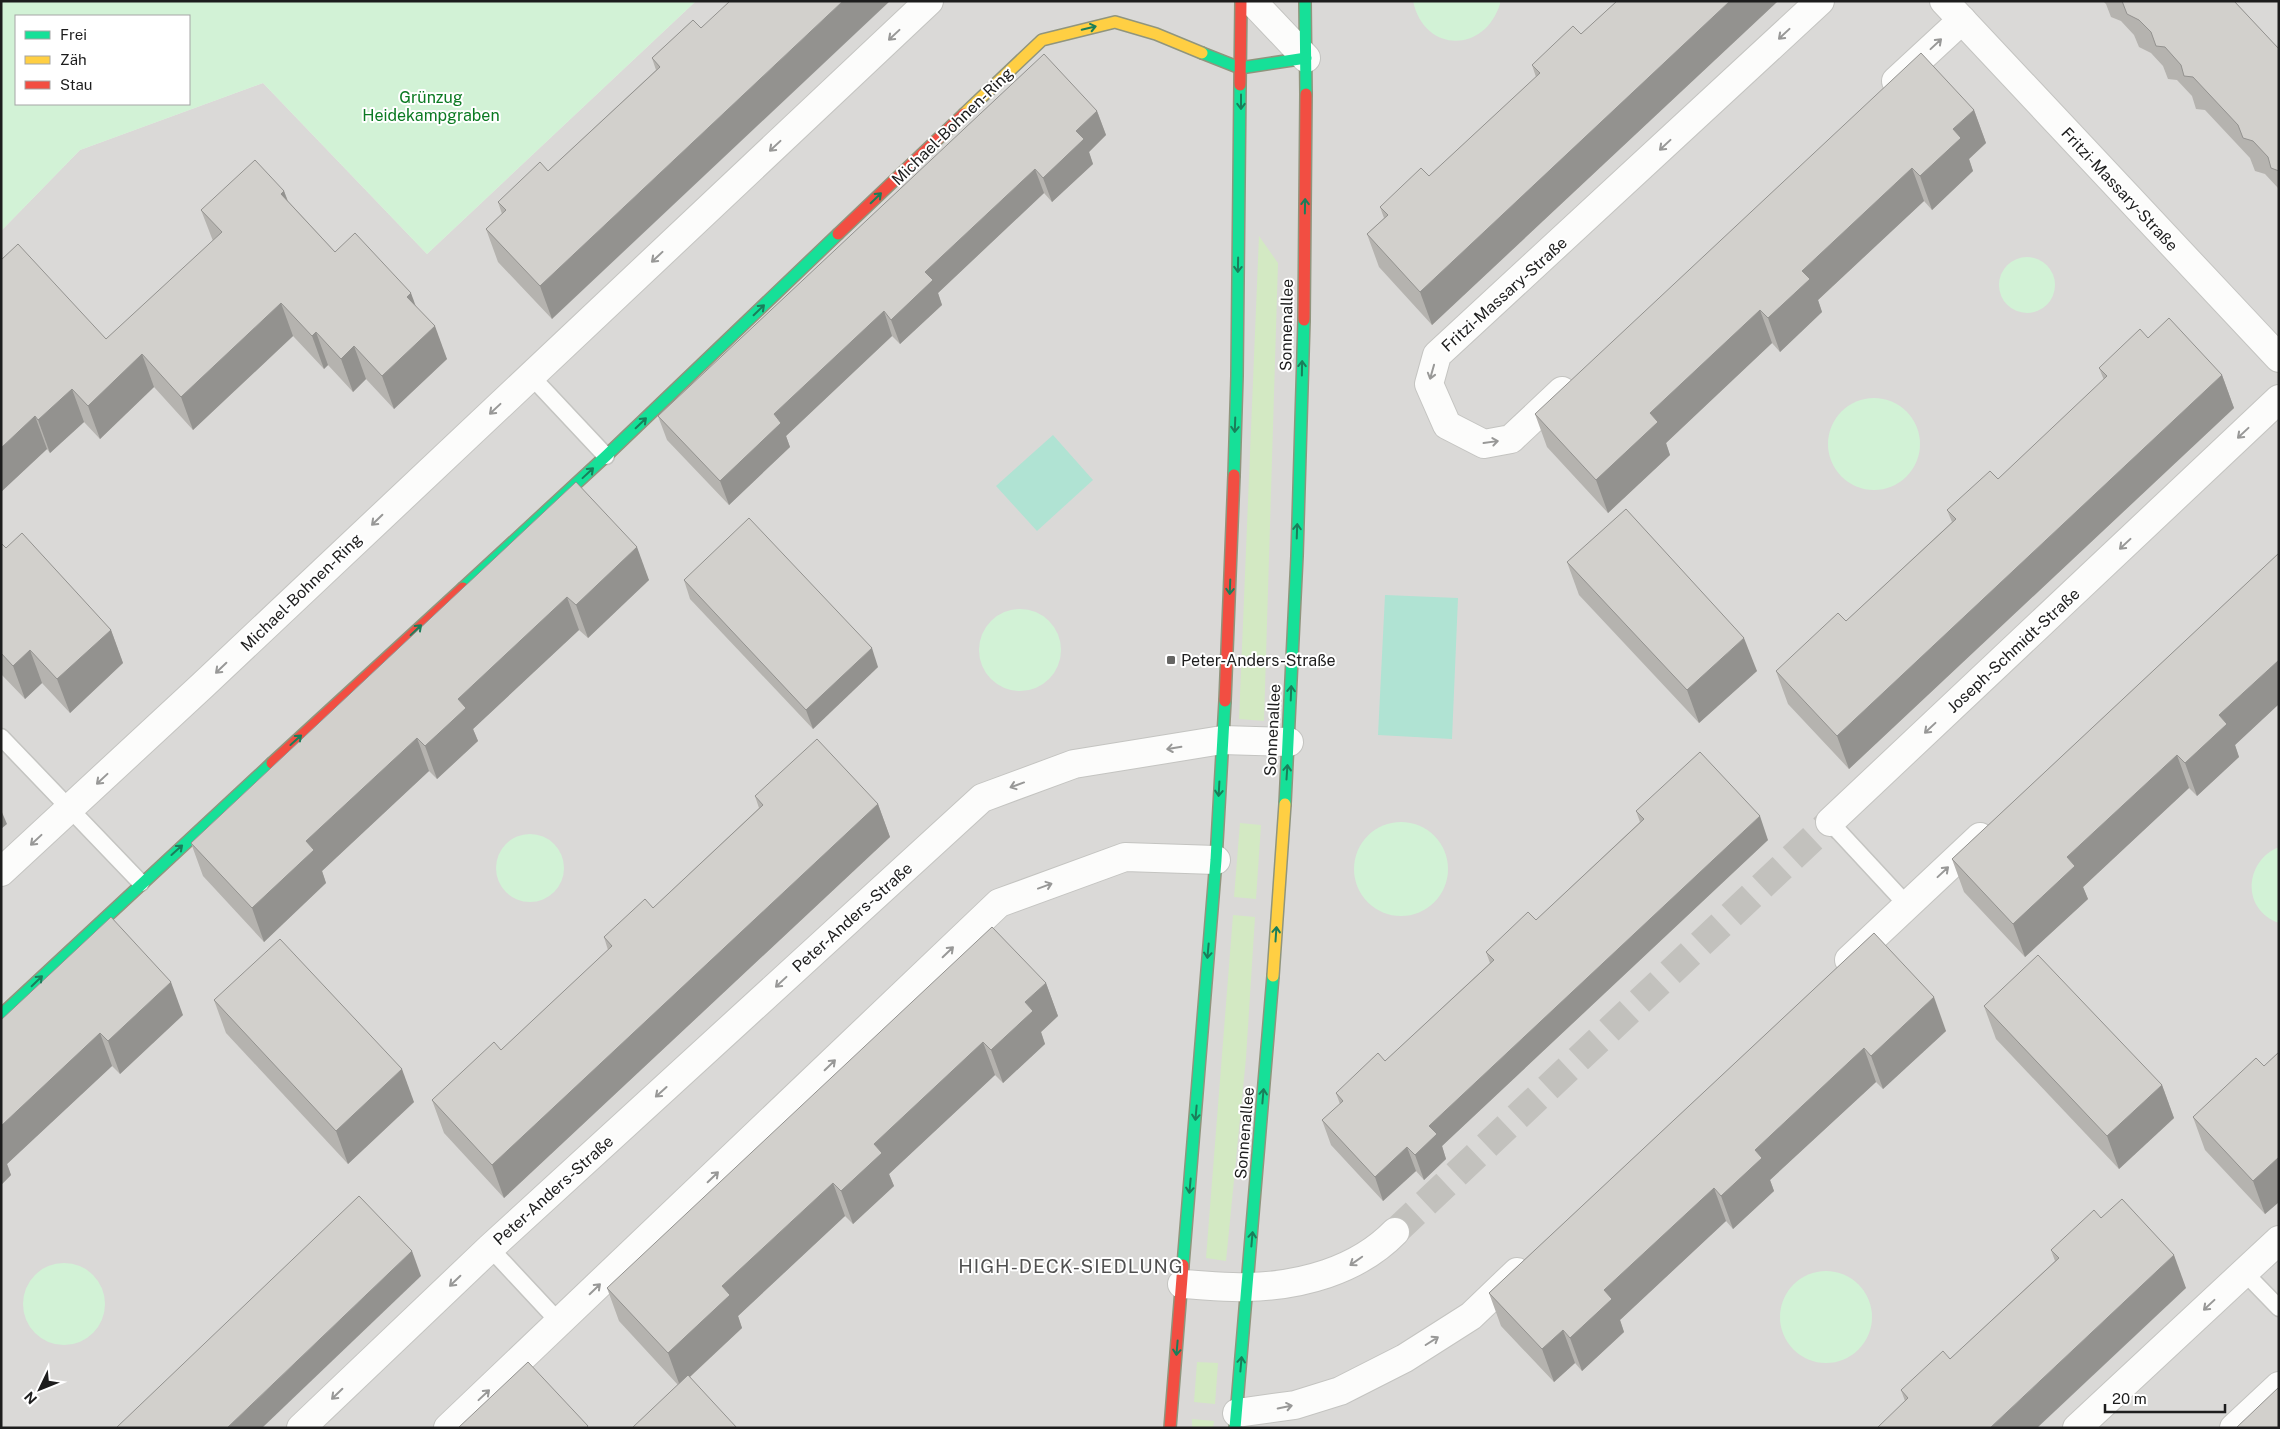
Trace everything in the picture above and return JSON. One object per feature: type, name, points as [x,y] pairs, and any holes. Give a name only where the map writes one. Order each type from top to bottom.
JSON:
[{"type":"main road","points":[[1170,1428],[1216,860],[1228,648],[1237,386],[1241,1]]},
{"type":"main road","name":"Sonnenallee","points":[[1236,1420],[1276,939],[1288,742],[1298,523],[1304,279],[1305,1]]},
{"type":"main road","name":"Michael-Bohnen-Ring","points":[[1,1015],[141,883],[606,456],[1042,40],[1115,22],[1156,34],[1240,68]]},
{"type":"main road","points":[[1240,68],[1306,58]]},
{"type":"street","name":"Michael-Bohnen-Ring","points":[[1,872],[929,1]]},
{"type":"street","points":[[1252,1],[1306,58]]},
{"type":"street","name":"Fritzi-Massary-Straße","points":[[1582,372],[1511,439],[1484,444],[1447,425],[1428,384],[1436,355],[1820,1]]},
{"type":"street","name":"Fritzi-Massary-Straße","points":[[1880,96],[1953,11],[2279,358]]},
{"type":"street","name":"Joseph-Schmidt-Straße","points":[[1830,822],[2279,399]]},
{"type":"street","name":"Peter-Anders-Straße","points":[[301,1428],[490,1248],[982,798],[1074,764],[1222,740],[1288,742]]},
{"type":"street","points":[[1832,976],[1996,822]]},
{"type":"street","points":[[448,1428],[999,903],[1125,857],[1216,860]]},
{"type":"street","points":[[1182,1284],[1248,1287],[1313,1279],[1348,1266],[1395,1232]]},
{"type":"street","points":[[2077,1428],[2279,1240]]},
{"type":"street","points":[[1236,1420],[1340,1391],[1405,1358],[1471,1316],[1534,1256]]},
{"type":"street","points":[[2234,1428],[2279,1386]]},
{"type":"lane","points":[[530,375],[606,456]]},
{"type":"lane","points":[[1,737],[141,883]]},
{"type":"lane","name":"Joseph-Schmidt-Straße","points":[[1830,822],[1907,905]]},
{"type":"lane","name":"Peter-Anders-Straße","points":[[490,1248],[560,1323]]},
{"type":"lane","points":[[2244,1272],[2279,1308]]},
{"type":"shaded area","name":"HIGH-DECK-SIEDLUNG","points":[[696,1],[2279,1],[2279,1428],[1,1428],[1,231],[80,150],[263,83],[427,254]]},
{"type":"green space","name":"Grünzug Heidekampgraben","points":[[1,1],[696,1],[427,254],[263,83],[80,150],[1,231]]},
{"type":"green space","points":[[1413,1],[1500,1],[1500,4],[1492,20],[1481,32],[1468,39],[1455,41],[1441,38],[1429,30],[1419,18]]},
{"type":"green space","points":[[1259,236],[1278,263],[1264,721],[1239,719]]},
{"type":"green space","points":[[2022,257],[2032,257],[2047,265],[2053,274],[2055,285],[2053,296],[2047,305],[2032,313],[2022,313],[2011,308],[2004,301],[1999,290],[1999,280],[2004,269],[2011,262]]},
{"type":"green space","points":[[1865,398],[1883,398],[1900,405],[1913,418],[1920,435],[1920,453],[1913,470],[1900,483],[1883,490],[1865,490],[1848,483],[1835,470],[1828,453],[1828,435],[1835,418],[1848,405]]},
{"type":"green space","points":[[1053,435],[1093,480],[1037,531],[996,486]]},
{"type":"green space","points":[[1385,595],[1458,598],[1452,739],[1378,735]]},
{"type":"green space","points":[[1020,609],[1036,613],[1049,621],[1057,634],[1061,650],[1057,666],[1049,679],[1036,687],[1020,691],[1004,687],[991,679],[983,666],[979,650],[983,634],[991,621],[1004,613]]},
{"type":"green space","points":[[1401,822],[1419,825],[1434,836],[1445,851],[1448,869],[1445,887],[1434,902],[1419,913],[1401,916],[1383,913],[1368,902],[1357,887],[1354,869],[1357,851],[1368,836],[1383,825]]},
{"type":"green space","points":[[1240,823],[1261,825],[1256,899],[1234,897]]},
{"type":"green space","points":[[530,834],[543,837],[554,844],[561,855],[564,868],[561,881],[554,892],[543,899],[530,902],[517,899],[506,892],[499,881],[496,868],[499,855],[506,844],[517,837]]},
{"type":"green space","points":[[2279,847],[2279,923],[2267,917],[2258,908],[2253,897],[2252,885],[2259,863],[2267,854]]},
{"type":"green space","points":[[1233,915],[1255,917],[1246,1058],[1226,1261],[1206,1258]]},
{"type":"green space","points":[[56,1263],[72,1263],[87,1270],[98,1281],[105,1296],[102,1320],[93,1333],[72,1345],[56,1345],[41,1338],[30,1327],[23,1312],[23,1296],[30,1281],[41,1270]]},
{"type":"green space","points":[[1826,1271],[1844,1275],[1858,1285],[1868,1299],[1872,1317],[1868,1335],[1858,1349],[1844,1359],[1826,1363],[1808,1359],[1794,1349],[1784,1335],[1780,1317],[1784,1299],[1794,1285],[1808,1275]]},
{"type":"green space","points":[[1197,1362],[1218,1363],[1215,1404],[1194,1402]]},
{"type":"green space","points":[[1192,1419],[1214,1421],[1213,1428],[1192,1428]]},
{"type":"building","points":[[730,1],[843,1],[540,286],[486,229],[506,210],[498,202],[540,162],[548,171],[660,67],[652,58],[693,20],[701,28]]},
{"type":"building","points":[[1617,1],[1730,1],[1420,292],[1367,234],[1388,215],[1380,207],[1421,168],[1429,176],[1540,73],[1532,65],[1573,26],[1581,34]]},
{"type":"building","points":[[2122,1],[2234,1],[2279,49],[2279,171],[2271,168],[2268,157],[2253,141],[2243,138],[2238,125],[2193,77],[2184,76],[2181,65],[2165,47],[2156,46],[2151,32],[2139,20],[2127,14]]},
{"type":"building","points":[[1921,53],[1974,110],[1953,129],[1961,138],[1920,176],[1912,168],[1802,271],[1810,279],[1768,318],[1760,310],[1650,413],[1658,422],[1596,480],[1535,414]]},
{"type":"building","points":[[1044,54],[1097,111],[1076,131],[1084,139],[1043,178],[1035,169],[925,272],[933,280],[891,320],[884,311],[774,414],[781,423],[720,481],[658,416]]},
{"type":"building","points":[[255,160],[284,191],[281,194],[335,252],[355,233],[411,293],[407,297],[435,326],[382,376],[354,346],[341,359],[316,332],[312,336],[281,303],[181,397],[142,354],[88,406],[72,389],[38,420],[35,416],[1,448],[1,260],[18,244],[106,339],[222,232],[201,210]]},
{"type":"building","points":[[2169,318],[2222,375],[1837,736],[1776,671],[1838,613],[1846,621],[1956,519],[1947,510],[1990,471],[1998,479],[2107,376],[2099,368],[2140,329],[2148,338]]},
{"type":"building","points":[[576,482],[637,547],[576,605],[567,597],[458,699],[466,708],[425,746],[417,738],[306,841],[314,850],[252,908],[191,843]]},
{"type":"building","points":[[1626,509],[1744,638],[1687,690],[1567,562]]},
{"type":"building","points":[[749,518],[872,648],[806,710],[684,580]]},
{"type":"building","points":[[22,533],[111,630],[57,679],[30,650],[13,666],[1,653],[1,543],[6,548]]},
{"type":"building","points":[[2279,553],[2279,660],[2219,715],[2227,724],[2185,763],[2177,755],[2067,857],[2075,866],[2013,924],[1952,859]]},
{"type":"building","points":[[817,739],[878,804],[492,1165],[432,1100],[494,1042],[501,1050],[612,946],[604,937],[645,899],[653,908],[763,805],[755,796]]},
{"type":"building","points":[[1700,752],[1760,816],[1429,1126],[1437,1134],[1415,1155],[1407,1147],[1375,1177],[1322,1120],[1343,1101],[1336,1093],[1378,1053],[1385,1061],[1494,960],[1486,952],[1528,912],[1536,920],[1644,819],[1636,811]]},
{"type":"building","points":[[111,917],[171,982],[108,1041],[100,1033],[1,1126],[1,1020]]},
{"type":"building","points":[[992,927],[1046,983],[1025,1002],[1033,1011],[991,1050],[983,1042],[874,1144],[882,1153],[841,1191],[833,1183],[722,1286],[730,1295],[668,1353],[607,1288]]},
{"type":"building","points":[[1874,933],[1934,997],[1871,1056],[1864,1048],[1755,1150],[1762,1158],[1721,1196],[1714,1188],[1604,1290],[1612,1299],[1570,1338],[1563,1330],[1542,1349],[1489,1293]]},
{"type":"building","points":[[280,939],[402,1069],[336,1131],[214,1000]]},
{"type":"building","points":[[2038,955],[2162,1085],[2107,1136],[1984,1006]]},
{"type":"building","points":[[2279,1052],[2279,1157],[2253,1181],[2193,1117],[2256,1058],[2264,1066]]},
{"type":"building","points":[[359,1196],[412,1251],[227,1428],[116,1428]]},
{"type":"building","points":[[2122,1199],[2174,1255],[1990,1428],[1877,1428],[1908,1398],[1901,1390],[1943,1351],[1950,1359],[2059,1258],[2051,1250],[2094,1210],[2101,1218]]},
{"type":"building","points":[[528,1362],[588,1426],[586,1428],[458,1428]]},
{"type":"building","points":[[688,1375],[737,1428],[632,1428]]},
{"type":"building","points":[[2279,1387],[2279,1428],[2236,1428]]},
{"type":"tunnel","points":[[1395,1232],[1830,822]]},
{"type":"traffic: fast","points":[[1305,1],[1306,94]]},
{"type":"traffic: fast","points":[[1202,53],[1240,68],[1306,58]]},
{"type":"traffic: fast","points":[[1234,475],[1240,85]]},
{"type":"traffic: fast","points":[[463,588],[606,456],[838,234]]},
{"type":"traffic: fast","points":[[1285,804],[1297,556],[1304,320]]},
{"type":"traffic: fast","points":[[1183,1265],[1216,860],[1225,701]]},
{"type":"traffic: fast","points":[[1,1015],[272,763]]},
{"type":"traffic: fast","points":[[1235,1428],[1273,976]]},
{"type":"traffic: slow","points":[[964,114],[1042,40],[1115,22],[1156,34],[1202,53]]},
{"type":"traffic: slow","points":[[1273,976],[1285,804]]},
{"type":"traffic: jam","points":[[1240,85],[1241,1]]},
{"type":"traffic: jam","points":[[1304,320],[1306,94]]},
{"type":"traffic: jam","points":[[838,234],[964,114]]},
{"type":"traffic: jam","points":[[1225,701],[1234,475]]},
{"type":"traffic: jam","points":[[272,763],[463,588]]},
{"type":"traffic: jam","points":[[1170,1428],[1183,1265]]},
{"type":"place","name":"Peter-Anders-Straße","points":[[1171,660]]},
{"type":"district","name":"HIGH-DECK-SIEDLUNG","points":[[1071,1266]]}]
